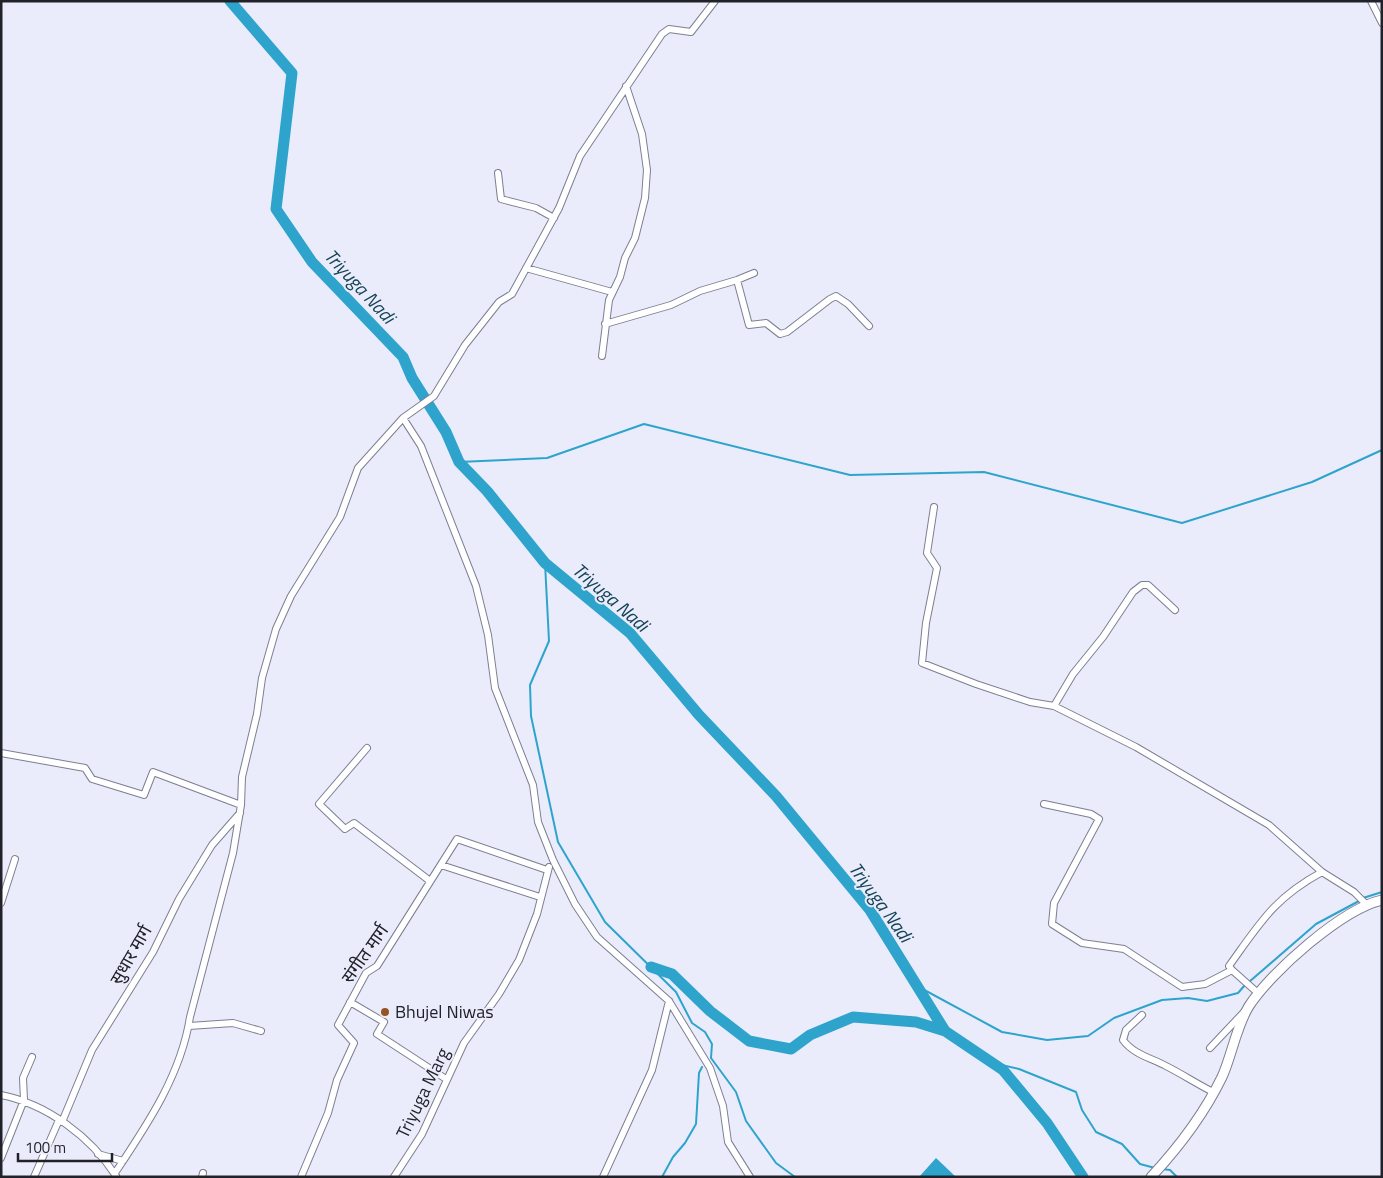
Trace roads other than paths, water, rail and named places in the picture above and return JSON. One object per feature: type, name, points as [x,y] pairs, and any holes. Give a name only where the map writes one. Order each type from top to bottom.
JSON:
[{"type":"main road","points":[[1151,1177],[1201,1115],[1222,1077],[1248,1007],[1325,930],[1367,905],[1382,900]]},
{"type":"street","points":[[1,1095],[24,1100],[61,1121],[84,1138],[116,1175],[179,1066],[233,853],[241,808],[242,776],[258,714],[262,678],[276,629],[291,596],[340,517],[358,468],[403,418],[434,396],[471,338],[499,302],[512,294],[554,218],[580,156],[662,34],[669,29],[691,32],[715,1]]},
{"type":"street","points":[[1371,1],[1382,23]]},
{"type":"street","points":[[602,356],[605,324],[612,292],[620,277],[625,258],[636,233],[645,198],[647,170],[642,134],[626,86]]},
{"type":"street","points":[[498,173],[501,199],[536,208],[554,218]]},
{"type":"street","points":[[526,268],[612,292]]},
{"type":"street","points":[[605,324],[671,305],[700,291],[737,280],[754,272]]},
{"type":"street","points":[[737,280],[749,326],[766,322],[780,334],[787,332],[836,296],[848,304],[869,326]]},
{"type":"street","points":[[403,418],[421,446],[476,586],[488,635],[495,688],[514,743],[533,785],[538,822],[553,860],[576,904],[597,937],[669,1001],[710,1068],[723,1106],[728,1142],[750,1177]]},
{"type":"street","points":[[934,507],[927,553],[938,568],[926,623],[922,663],[1030,702],[1054,706],[1136,747],[1269,825],[1322,872],[1354,892],[1367,905]]},
{"type":"street","points":[[1054,706],[1073,674],[1103,637],[1133,592],[1142,585],[1148,585],[1175,610]]},
{"type":"street","points":[[366,748],[319,804],[345,829],[354,823],[430,881]]},
{"type":"street","points":[[1,752],[86,768],[92,779],[144,795],[152,772],[241,808]]},
{"type":"street","points":[[1044,804],[1091,814],[1099,819],[1054,903],[1052,924],[1082,943],[1124,949],[1182,987],[1205,984],[1232,970]]},
{"type":"street","name":"सुधार मार्ग","points":[[34,1177],[92,1050],[152,952],[179,899],[212,845],[241,808]]},
{"type":"street","name":"संगीत मार्ग","points":[[301,1177],[328,1113],[337,1080],[354,1043],[338,1025],[366,973],[377,966],[457,839],[547,870]]},
{"type":"street","points":[[1,903],[16,859]]},
{"type":"street","name":"Triyuga Marg","points":[[394,1177],[422,1134],[464,1043],[499,994],[518,960],[537,914],[547,870],[553,860]]},
{"type":"street","points":[[441,864],[540,897]]},
{"type":"street","points":[[1259,994],[1229,966],[1268,911],[1297,886],[1322,872]]},
{"type":"street","points":[[603,1177],[652,1070],[669,1001]]},
{"type":"street","points":[[350,1002],[384,1022],[377,1034],[446,1079]]},
{"type":"street","points":[[1210,1048],[1248,1007]]},
{"type":"street","points":[[1142,1015],[1126,1030],[1123,1040],[1126,1044],[1140,1055],[1165,1065],[1213,1092]]},
{"type":"street","points":[[189,1026],[233,1023],[261,1031]]},
{"type":"street","points":[[1,1158],[24,1100],[23,1078],[32,1058]]},
{"type":"street","points":[[97,1154],[123,1161]]},
{"type":"water","points":[[936,1158],[956,1177],[919,1177]]},
{"type":"waterway","name":"Triyuga Nadi","points":[[230,1],[292,73],[276,209],[312,262],[403,357],[412,378],[446,432],[459,462],[487,491],[545,563],[630,633],[699,715],[776,796],[870,910],[945,1031],[1003,1070],[1047,1123],[1083,1177]]},
{"type":"waterway","points":[[459,462],[547,458],[644,424],[850,475],[984,472],[1182,523],[1312,482],[1382,450]]},
{"type":"waterway","points":[[545,563],[549,641],[530,685],[531,716],[558,842],[605,922],[676,992],[692,1023],[705,1032],[712,1044],[711,1058],[736,1092],[746,1121],[776,1163],[795,1177]]},
{"type":"waterway","points":[[1363,898],[1382,892]]},
{"type":"waterway","points":[[1249,982],[1316,924],[1359,901]]},
{"type":"waterway","points":[[651,967],[672,974],[710,1011],[749,1041],[791,1049],[810,1035],[853,1017],[916,1022],[945,1031]]},
{"type":"waterway","points":[[917,986],[1002,1032],[1047,1040],[1088,1036],[1114,1018],[1162,1000],[1188,998],[1207,1001],[1238,993],[1245,985]]},
{"type":"waterway","points":[[993,1063],[1019,1069],[1076,1092],[1082,1110],[1096,1132],[1122,1144],[1140,1164],[1155,1168]]},
{"type":"waterway","points":[[662,1177],[673,1157],[685,1143],[696,1124],[699,1073],[702,1067]]},
{"type":"waterway","points":[[1162,1169],[1170,1170],[1177,1177]]},
{"type":"place","name":"Bhujel Niwas","points":[[385,1012]]}]
